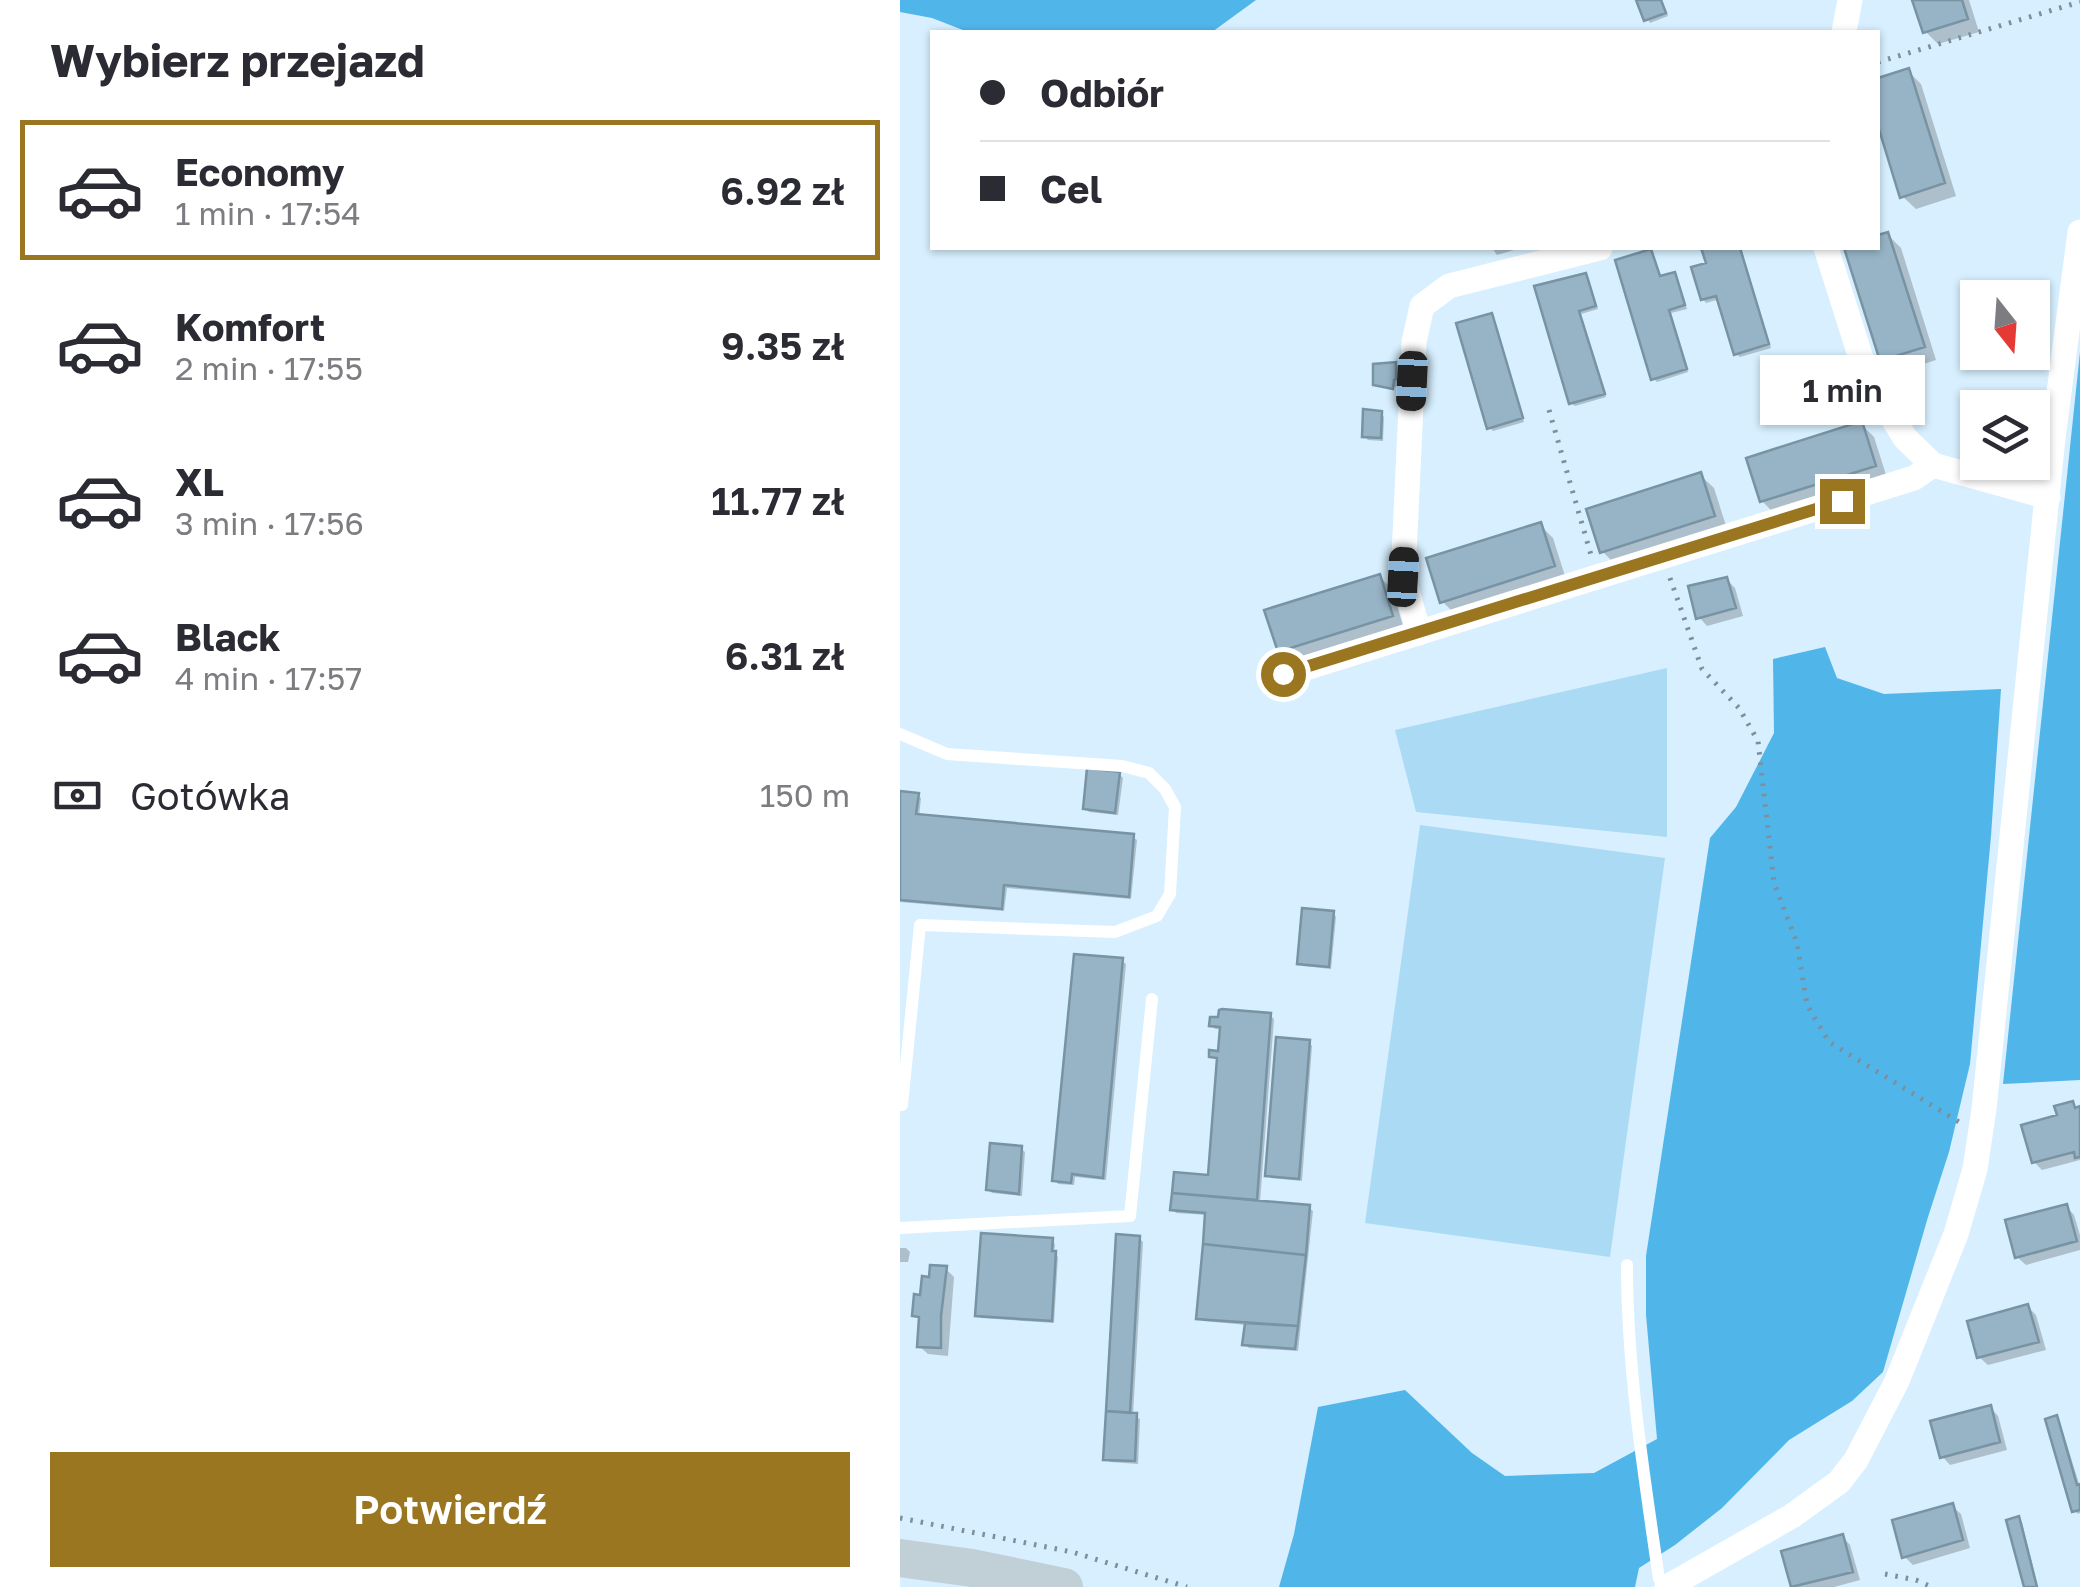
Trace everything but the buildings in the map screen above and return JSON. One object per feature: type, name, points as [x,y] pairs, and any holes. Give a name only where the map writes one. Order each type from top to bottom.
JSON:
[{"type":"main road","points":[[900,1558],[1064,1587]]},
{"type":"street","points":[[1844,30],[1850,0]]},
{"type":"street","points":[[1667,1586],[1792,1516],[1839,1482],[1856,1460],[1898,1381],[1950,1249],[1975,1169],[2080,232]]},
{"type":"street","points":[[1419,632],[1403,577],[1414,342],[1422,306],[1450,286],[1592,250]]},
{"type":"street","points":[[1827,250],[1866,374],[1905,438],[1933,465],[2048,497]]},
{"type":"street","points":[[1283,674],[1914,478],[1933,465]]},
{"type":"lane","points":[[900,734],[948,754],[1122,766],[1149,773],[1165,789],[1174,807],[1170,894],[1156,916],[1115,932],[920,925],[900,1105]]},
{"type":"lane","points":[[900,1228],[1130,1216],[1152,999]]},
{"type":"lane","points":[[1627,1265],[1638,1432],[1659,1579],[1667,1586]]},
{"type":"path","points":[[1880,61],[2080,2]]},
{"type":"path","points":[[1548,410],[1598,577]]},
{"type":"path","points":[[1662,556],[1702,669],[1739,708],[1758,741],[1774,883],[1798,943],[1807,1005],[1829,1042],[1980,1134]]},
{"type":"path","points":[[1885,1574],[1932,1587]]},
{"type":"shaded area","points":[[900,0],[1256,0],[1215,30],[963,30],[932,18],[900,12]]},
{"type":"shaded area","points":[[2080,352],[2080,1080],[2003,1084]]},
{"type":"shaded area","points":[[1825,647],[1837,678],[1884,694],[2001,689],[1970,1064],[1949,1152],[1883,1372],[1852,1401],[1789,1440],[1722,1508],[1639,1568],[1635,1587],[1279,1587],[1294,1534],[1318,1407],[1405,1390],[1472,1453],[1505,1476],[1594,1473],[1657,1439],[1646,1315],[1646,1256],[1710,838],[1736,807],[1774,733],[1773,659]]},
{"type":"shaded area","points":[[1667,668],[1667,837],[1416,812],[1395,730]]},
{"type":"shaded area","points":[[1420,825],[1665,858],[1610,1257],[1365,1223]]},
{"type":"route","points":[[1283,674],[1842,501]]}]
